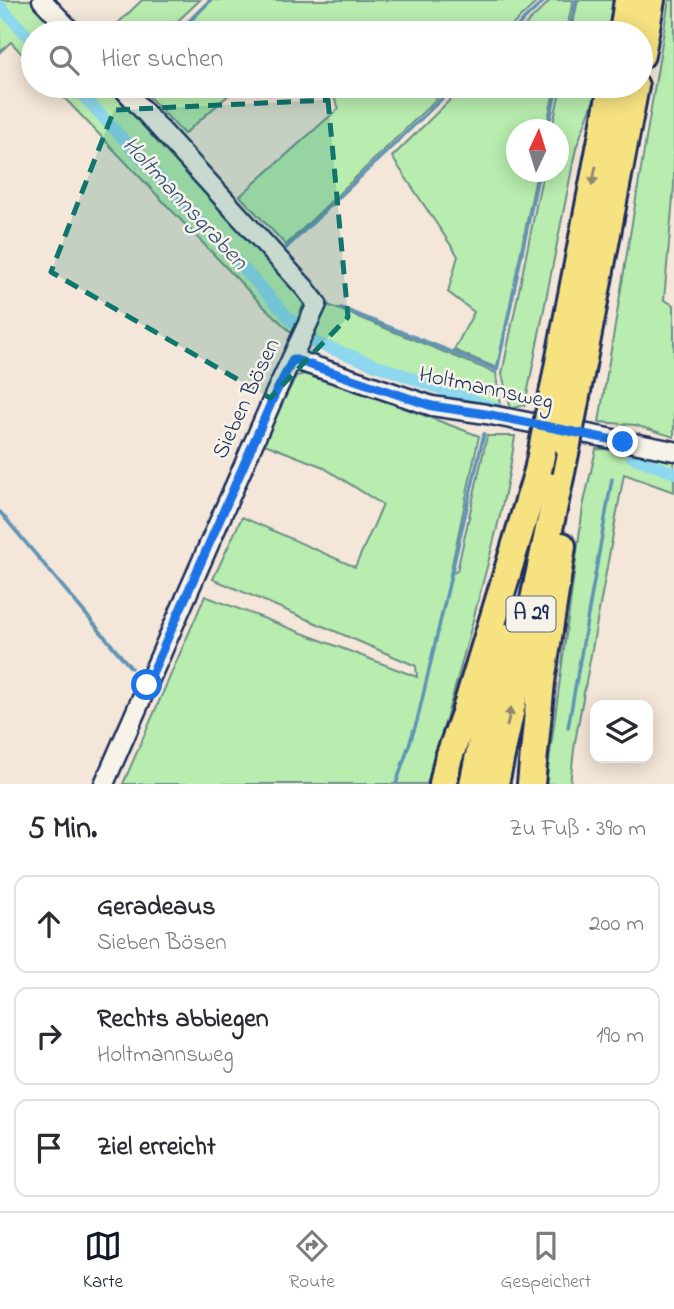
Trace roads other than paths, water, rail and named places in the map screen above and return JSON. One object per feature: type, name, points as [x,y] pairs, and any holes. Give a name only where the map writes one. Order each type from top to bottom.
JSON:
[{"type":"highway","points":[[624,21],[628,0]]},
{"type":"highway","points":[[647,21],[651,0]]},
{"type":"highway","name":"A 29","points":[[495,784],[572,445],[572,393],[610,98]]},
{"type":"highway","name":"A 29","points":[[472,784],[538,471],[572,393],[596,290],[633,98]]},
{"type":"highway","points":[[531,784],[541,682],[572,445]]},
{"type":"highway","points":[[443,784],[448,760],[464,716],[538,471]]},
{"type":"highway","points":[[519,784],[541,682]]},
{"type":"highway","points":[[450,784],[464,716]]},
{"type":"street","points":[[43,0],[62,21]]},
{"type":"street","name":"Sieben Bösen","points":[[104,784],[317,304],[132,98]]},
{"type":"street","name":"Holtmannsweg","points":[[293,359],[432,406],[486,414],[674,452]]},
{"type":"waterway","points":[[189,21],[210,0]]},
{"type":"waterway","points":[[523,21],[545,0]]},
{"type":"waterway","points":[[572,21],[576,0]]},
{"type":"waterway","name":"Holtmannsgraben","points":[[0,6],[21,29]]},
{"type":"waterway","name":"Holtmannsgraben","points":[[85,98],[293,322]]},
{"type":"waterway","points":[[322,294],[283,251],[442,98]]},
{"type":"waterway","points":[[550,119],[555,98]]},
{"type":"waterway","points":[[341,308],[497,370],[537,182]]},
{"type":"waterway","name":"Holtmannsgraben","points":[[313,342],[499,410]]},
{"type":"waterway","points":[[396,784],[417,721],[484,434]]},
{"type":"waterway","name":"Holtmannsgraben","points":[[632,457],[674,473]]},
{"type":"waterway","points":[[568,728],[612,479]]},
{"type":"waterway","points":[[0,512],[131,668]]}]
